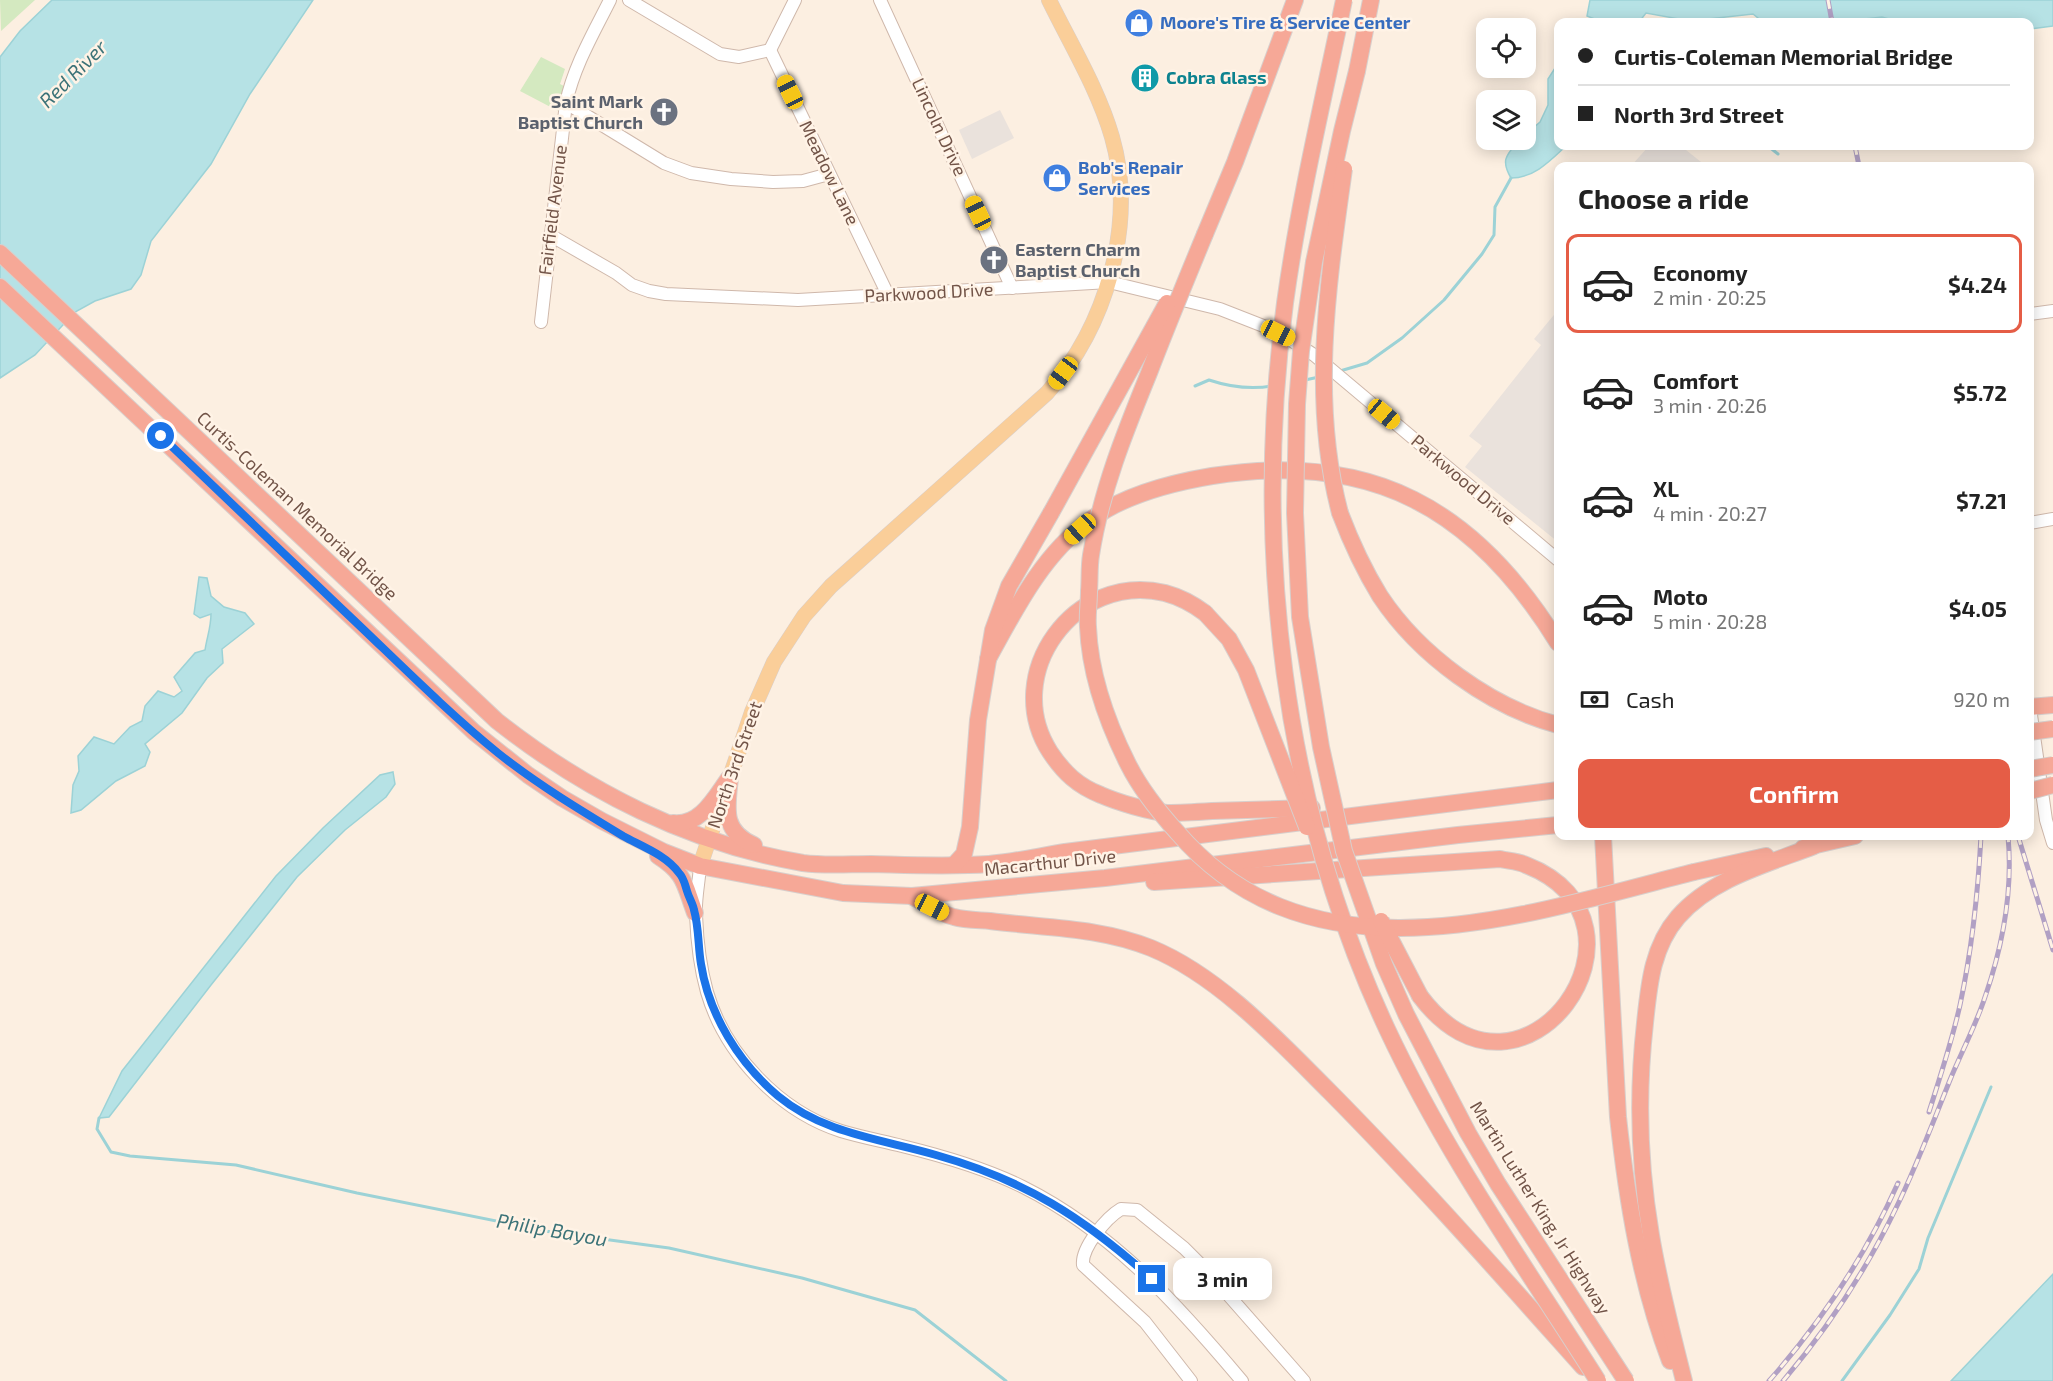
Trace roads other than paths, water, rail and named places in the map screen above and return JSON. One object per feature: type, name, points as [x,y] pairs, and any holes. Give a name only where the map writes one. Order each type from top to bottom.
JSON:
[{"type":"highway","points":[[1295,0],[1235,162],[1119,446],[1105,491],[1091,557],[1088,627],[1100,694],[1119,746],[1136,779],[1148,797],[1191,848],[1208,864],[1238,885],[1274,904],[1318,919],[1358,927],[1400,928],[1478,923],[1517,916],[1694,872],[1839,840]]},
{"type":"highway","points":[[1344,0],[1300,210],[1285,304],[1277,384],[1272,484],[1282,666],[1309,802],[1325,867],[1346,930],[1385,1026],[1458,1165],[1597,1381]]},
{"type":"highway","name":"Martin Luther King, Jr Highway","points":[[1371,0],[1314,262],[1301,351],[1295,444],[1295,513],[1300,617],[1321,747],[1344,851],[1384,964],[1406,1014],[1468,1133],[1498,1184],[1626,1381]]},
{"type":"highway","points":[[1357,71],[1328,283],[1324,355],[1328,456],[1332,484],[1340,513],[1362,563],[1380,596],[1419,644],[1442,664],[1495,699],[1523,714],[1554,724]]},
{"type":"highway","points":[[954,865],[964,854],[970,827],[978,720],[993,630],[1009,586],[1205,234]]},
{"type":"highway","name":"Curtis-Coleman Memorial Bridge","points":[[0,253],[464,691],[515,735],[576,777]]},
{"type":"highway","name":"Macarthur Drive","points":[[0,287],[460,720],[510,761],[578,808],[634,838],[700,866],[843,893],[912,896],[1105,878],[1554,825]]},
{"type":"highway","points":[[988,659],[1029,586],[1049,561],[1089,520],[1123,502],[1172,485],[1236,473],[1279,470],[1355,478],[1382,485],[1422,504],[1474,540],[1499,563],[1525,593],[1554,637]]},
{"type":"highway","points":[[1325,867],[1298,805],[1246,670],[1229,639],[1205,613],[1179,598],[1163,593],[1130,591],[1110,595],[1088,605],[1055,633],[1038,668],[1034,707],[1042,736],[1066,774],[1077,783],[1103,796],[1165,813],[1360,807],[1389,810]]},
{"type":"highway","points":[[2034,707],[2053,705]]},
{"type":"highway","points":[[2034,731],[2053,729]]},
{"type":"highway","points":[[2034,768],[2053,765]]},
{"type":"highway","name":"Macarthur Drive","points":[[576,777],[664,822],[769,856],[805,863],[990,864],[1065,852],[1554,790]]},
{"type":"highway","points":[[664,822],[686,824],[694,820],[730,777]]},
{"type":"highway","points":[[730,777],[728,816],[737,835],[747,842],[805,863]]},
{"type":"highway","points":[[2034,790],[2053,785]]},
{"type":"highway","points":[[578,808],[670,864],[679,872],[695,913]]},
{"type":"highway","points":[[1603,840],[1618,1116],[1630,1214],[1651,1303],[1679,1381]]},
{"type":"highway","points":[[1684,1381],[1656,1265],[1643,1181],[1639,1120],[1640,1080],[1652,970],[1670,926],[1707,892],[1731,879],[1814,846]]},
{"type":"highway","points":[[1105,878],[1144,883],[1500,860],[1524,864],[1560,886],[1573,899],[1584,920],[1587,956],[1578,984],[1564,1009],[1547,1025],[1515,1039],[1493,1041],[1474,1039],[1454,1030],[1439,1019],[1420,996],[1344,851]]},
{"type":"highway","points":[[912,896],[952,917],[1096,932],[1152,949],[1186,967],[1268,1029],[1382,1145],[1597,1381]]},
{"type":"main road","name":"North 3rd Street","points":[[700,866],[752,712],[774,662],[804,616],[843,576],[1047,393],[1075,356],[1109,282],[1118,237],[1121,200],[1112,140],[1099,102],[1049,0]]},
{"type":"street","name":"Fairfield Avenue","points":[[541,322],[570,82],[610,0]]},
{"type":"street","points":[[629,0],[720,54],[739,57],[770,50],[795,0]]},
{"type":"street","name":"Lincoln Drive","points":[[880,0],[1012,288]]},
{"type":"street","name":"Meadow Lane","points":[[770,50],[888,295]]},
{"type":"street","points":[[566,103],[664,163],[691,172],[731,179],[773,182],[803,181],[829,174]]},
{"type":"street","name":"Parkwood Drive","points":[[550,235],[616,273],[632,285],[649,291],[693,296],[798,300],[1109,282],[1220,309],[1266,327],[1289,339],[1333,369],[1554,557]]},
{"type":"street","points":[[2034,313],[2053,311]]},
{"type":"street","points":[[2034,522],[2053,519]]},
{"type":"street","points":[[2034,736],[2046,820],[2053,843]]},
{"type":"street","name":"North 3rd Street","points":[[700,866],[695,913],[701,966],[707,993],[718,1020],[747,1064],[780,1097],[814,1119],[838,1130],[937,1155],[1004,1179],[1053,1203],[1098,1233],[1124,1254],[1173,1301],[1242,1381]]},
{"type":"street","points":[[1191,1381],[1145,1322],[1083,1265],[1082,1257],[1086,1249],[1108,1219],[1121,1209],[1137,1210],[1184,1248],[1209,1273],[1304,1381]]},
{"type":"water","name":"Red River","points":[[52,0],[313,0],[250,94],[211,164],[151,241],[141,275],[131,289],[95,301],[75,312],[35,355],[0,378],[0,57],[20,31]]},
{"type":"water","points":[[1590,0],[2053,0],[2053,26],[2034,28],[2034,18],[1758,18],[1753,14],[1717,18],[1674,18],[1646,13],[1642,18],[1592,18],[1587,16]]},
{"type":"water","points":[[1554,70],[1554,150],[1562,150],[1534,172],[1511,178],[1506,166],[1506,158],[1511,150],[1536,150],[1536,125],[1548,105],[1548,79]]},
{"type":"water","points":[[199,577],[207,578],[211,596],[224,607],[245,613],[254,624],[222,649],[223,663],[207,678],[182,713],[145,744],[150,752],[145,766],[116,781],[81,810],[71,813],[73,785],[79,771],[78,756],[94,737],[114,744],[130,727],[142,721],[145,706],[158,691],[174,697],[182,691],[174,677],[195,653],[205,650],[211,614],[200,618],[194,614]]},
{"type":"water","points":[[393,772],[395,784],[386,797],[345,830],[297,877],[109,1117],[99,1118],[122,1071],[276,876],[380,775]]},
{"type":"water","points":[[2053,1274],[2053,1381],[1951,1381]]},
{"type":"waterway","points":[[1773,150],[1778,154]]},
{"type":"waterway","name":"Philip Bayou","points":[[1340,371],[1367,363],[1402,338],[1444,300],[1482,254],[1494,235],[1495,207],[1511,178]]},
{"type":"waterway","name":"Philip Bayou","points":[[1305,380],[1319,377]]},
{"type":"waterway","name":"Philip Bayou","points":[[1195,386],[1209,380],[1240,387],[1272,386]]},
{"type":"waterway","points":[[1842,1381],[1890,1315],[1919,1269],[1928,1238],[1991,1087]]},
{"type":"waterway","name":"Philip Bayou","points":[[99,1118],[97,1129],[111,1152],[130,1156],[236,1165],[357,1193],[551,1232],[669,1248],[802,1278],[915,1310],[1006,1381]]},
{"type":"railway","points":[[1828,0],[1831,18]]},
{"type":"railway","points":[[1856,150],[1858,162]]},
{"type":"railway","points":[[1929,1112],[1946,1059],[1968,963],[1981,840]]},
{"type":"railway","points":[[1783,1381],[1816,1340],[1846,1297],[1873,1252],[1911,1175],[1977,1018],[2002,937],[2008,897],[2008,840]]},
{"type":"railway","points":[[2019,840],[2053,950]]},
{"type":"railway","points":[[1769,1381],[1806,1336],[1841,1287],[1872,1236],[1898,1183]]},
{"type":"place","name":"Moore's Tire & Service Center","points":[[1139,23]]},
{"type":"place","name":"Cobra Glass","points":[[1145,78]]},
{"type":"place","name":"Saint Mark Baptist Church","points":[[664,112]]},
{"type":"place","name":"Bob's Repair Services","points":[[1057,178]]},
{"type":"place","name":"Eastern Charm Baptist Church","points":[[994,260]]}]
